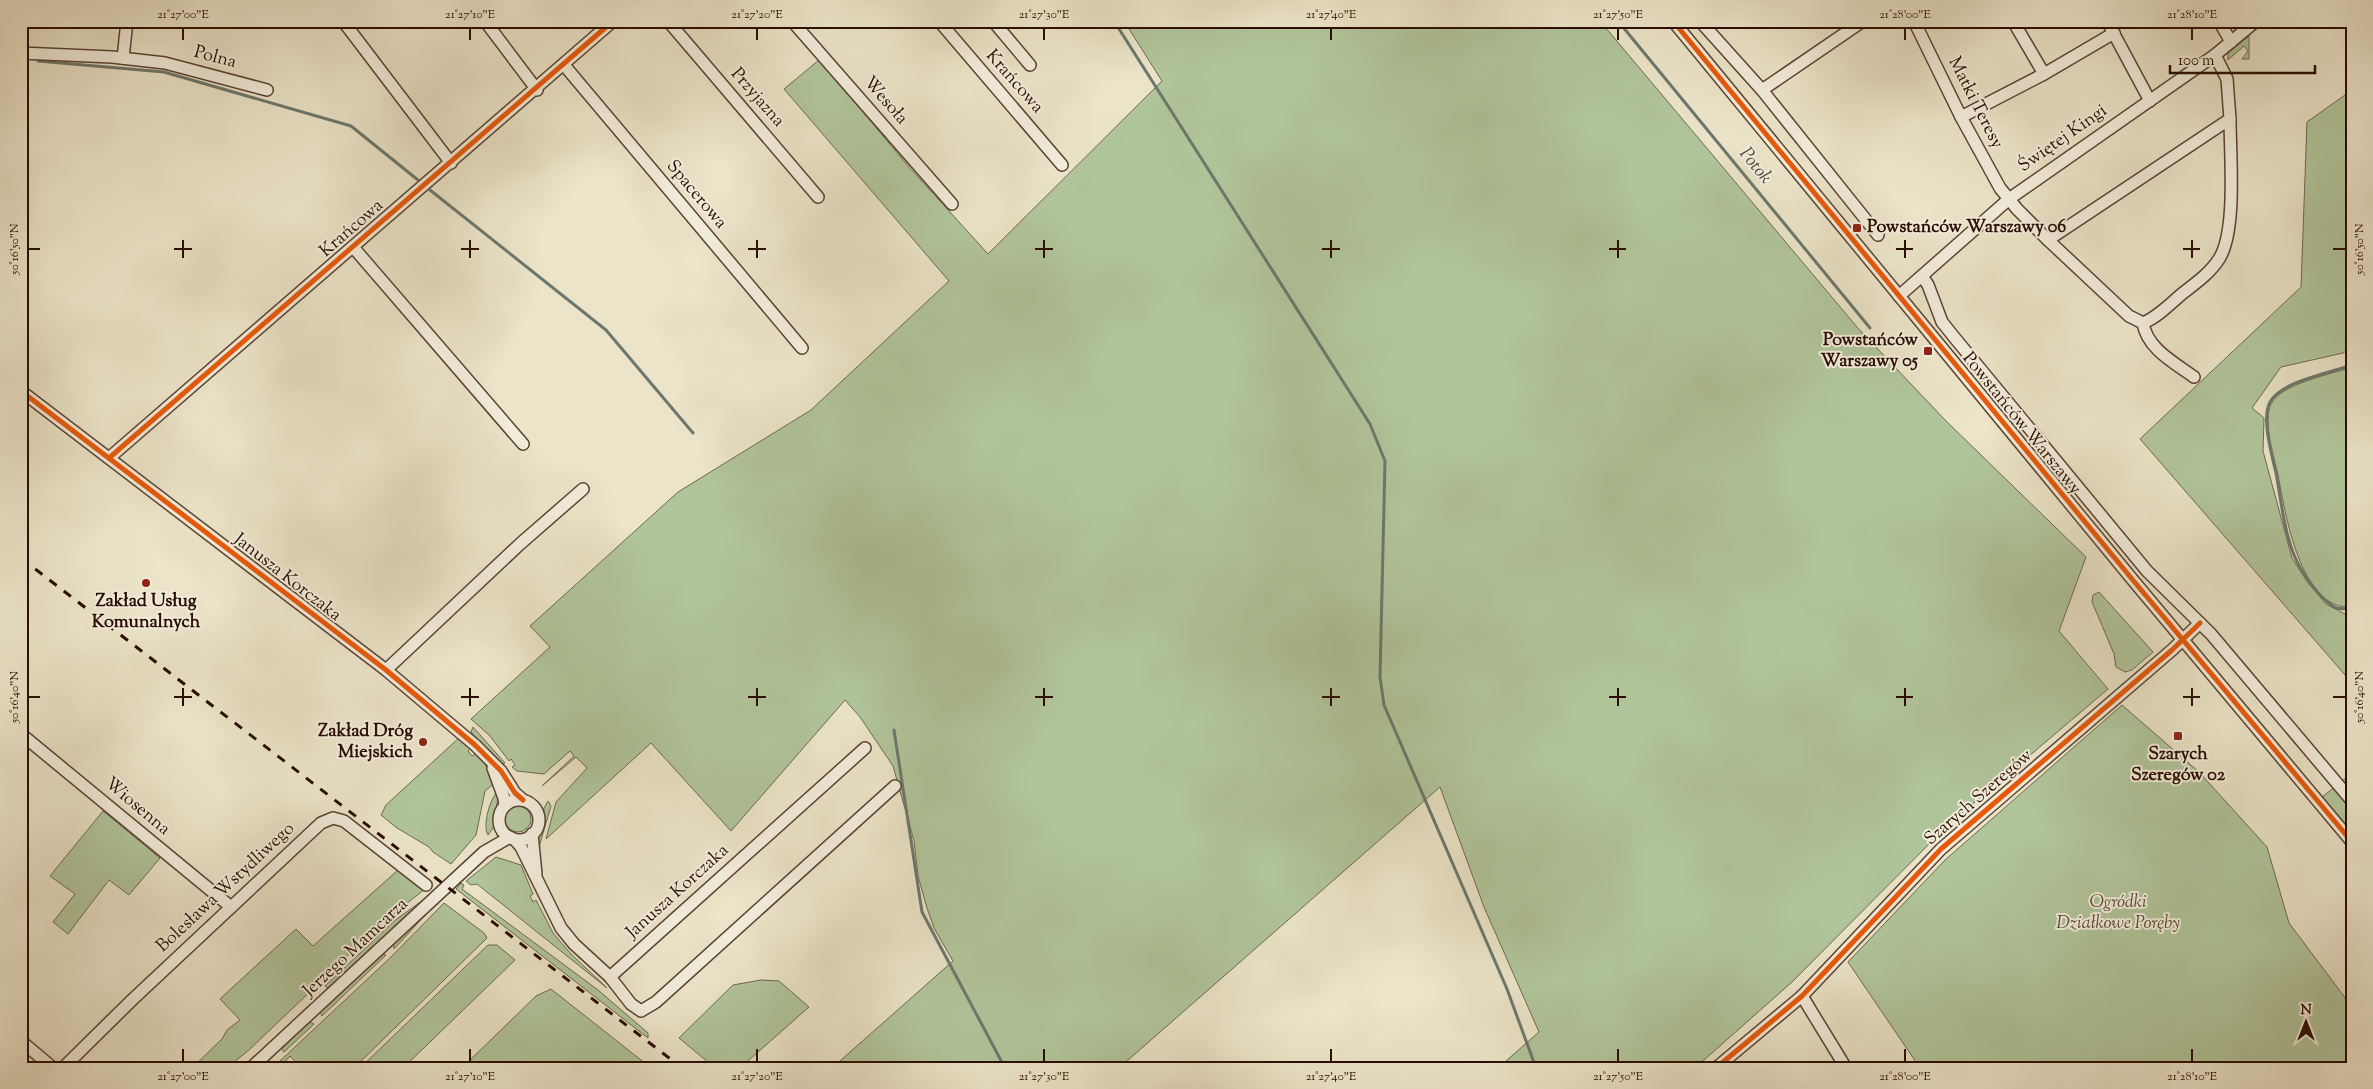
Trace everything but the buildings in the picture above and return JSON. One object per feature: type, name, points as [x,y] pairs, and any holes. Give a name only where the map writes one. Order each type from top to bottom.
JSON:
[{"type":"street","points":[[123,58],[127,21]]},
{"type":"street","points":[[343,21],[451,163]]},
{"type":"street","points":[[485,21],[537,90]]},
{"type":"street","name":"Krańcowa","points":[[109,458],[537,90],[614,21]]},
{"type":"street","name":"Przyjazna","points":[[668,21],[818,197]]},
{"type":"street","name":"Wesoła","points":[[792,21],[952,204]]},
{"type":"street","name":"Krańcowa","points":[[939,21],[1062,166]]},
{"type":"street","points":[[993,21],[1030,65]]},
{"type":"street","name":"Powstańców Warszawy","points":[[1673,21],[2182,640],[2352,842]]},
{"type":"street","points":[[1700,21],[1762,90],[1878,235]]},
{"type":"street","points":[[1762,90],[1862,21]]},
{"type":"street","name":"Matki Teresy","points":[[1914,21],[1961,117],[2000,188],[2048,240],[2129,316],[2143,323]]},
{"type":"street","points":[[2014,21],[2044,74]]},
{"type":"street","points":[[2107,21],[2150,101]]},
{"type":"street","points":[[2219,21],[2231,42]]},
{"type":"street","name":"Świętej Kingi","points":[[1898,296],[2009,199],[2215,55],[2256,21]]},
{"type":"street","points":[[1961,117],[2044,74],[2114,33]]},
{"type":"street","name":"Polna","points":[[21,53],[123,58],[165,63],[267,90]]},
{"type":"street","points":[[2194,377],[2151,343],[2143,323],[2153,318],[2204,277],[2219,259],[2226,245],[2230,227],[2230,119],[2227,79],[2215,55]]},
{"type":"street","name":"Spacerowa","points":[[564,65],[802,348]]},
{"type":"street","points":[[2048,240],[2230,119]]},
{"type":"street","name":"Krańcowa","points":[[353,247],[523,444]]},
{"type":"street","points":[[1922,276],[1928,285],[1942,322],[2147,571],[2200,623],[2352,801]]},
{"type":"street","name":"Janusza Korczaka","points":[[21,391],[386,670],[456,728],[489,759],[501,771],[515,793],[523,800]]},
{"type":"street","points":[[386,670],[520,544],[583,489]]},
{"type":"street","name":"Szarych Szeregów","points":[[1716,1068],[1802,996],[1941,849],[2200,623]]},
{"type":"street","name":"Wiosenna","points":[[21,734],[231,907]]},
{"type":"street","name":"Janusza Korczaka","points":[[610,977],[865,748]]},
{"type":"street","name":"Janusza Korczaka","points":[[489,759],[505,805]]},
{"type":"street","points":[[512,838],[524,839],[532,834],[537,826],[538,816],[531,804],[523,800],[513,801],[505,805],[500,813],[499,823],[502,831],[521,846],[551,912],[561,928],[574,944],[610,977],[631,1004],[641,1011],[656,1002],[896,786]]},
{"type":"street","name":"Bolesława Wstydliwego","points":[[63,1068],[321,822],[333,818],[344,821],[426,885]]},
{"type":"street","name":"Jerzego Mamcarza","points":[[484,852],[499,823]]},
{"type":"street","points":[[532,834],[536,876]]},
{"type":"street","name":"Jerzego Mamcarza","points":[[251,1068],[484,852],[512,838]]},
{"type":"street","points":[[1802,996],[1846,1068]]},
{"type":"street","points":[[21,1041],[53,1068]]},
{"type":"green space","points":[[1124,21],[1600,21],[1857,327],[1946,421],[2086,557],[2059,631],[2108,689],[1949,824],[1792,982],[1695,1068],[1498,1068],[1539,1032],[1484,907],[1440,787],[1119,1068],[832,1068],[953,961],[934,928],[927,908],[918,876],[914,841],[893,766],[860,717],[845,700],[731,831],[651,743],[546,839],[556,802],[587,768],[576,757],[542,786],[574,756],[570,751],[544,774],[517,771],[512,767],[515,765],[511,759],[509,761],[490,736],[471,719],[550,647],[530,626],[678,492],[811,410],[949,281],[784,89],[819,60],[910,168],[988,254],[1162,81]]},
{"type":"green space","points":[[2249,36],[2249,59],[2242,59],[2248,51],[2244,46],[2228,60],[2228,53]]},
{"type":"green space","points":[[2352,90],[2352,347],[2343,353],[2281,367],[2252,408],[2264,418],[2263,451],[2292,558],[2308,583],[2326,604],[2345,614],[2352,612],[2352,683],[2140,439],[2301,287],[2307,122]]},
{"type":"green space","points":[[2352,367],[2352,607],[2334,604],[2319,593],[2308,577],[2298,556],[2285,512],[2270,440],[2268,420],[2271,404],[2276,397],[2285,391],[2295,385]]},
{"type":"green space","points":[[2099,592],[2153,652],[2132,670],[2125,672],[2116,667],[2114,654],[2092,602],[2093,595]]},
{"type":"green space","name":"Ogródki Działkowe Poręby","points":[[2122,705],[2199,772],[2267,847],[2289,923],[2352,1007],[2352,1068],[1920,1068],[1848,962],[1945,860]]},
{"type":"green space","points":[[473,727],[505,763],[500,765],[471,732]]},
{"type":"green space","points":[[461,736],[471,748],[468,751],[472,756],[478,753],[496,782],[485,791],[476,835],[451,864],[381,815],[386,805]]},
{"type":"green space","points":[[2352,773],[2352,832],[2322,797]]},
{"type":"green space","points":[[499,791],[493,828],[488,835],[486,819],[490,805]]},
{"type":"green space","points":[[548,801],[551,806],[539,847],[536,836],[542,823],[544,808]]},
{"type":"green space","points":[[518,806],[527,810],[531,819],[527,828],[518,832],[509,828],[505,819],[509,810]]},
{"type":"green space","points":[[103,811],[160,858],[129,895],[109,880],[68,934],[53,922],[75,894],[50,876]]},
{"type":"green space","points":[[496,857],[521,865],[533,894],[530,896],[533,902],[536,900],[553,933],[571,954],[607,988],[477,884],[471,885],[466,881]]},
{"type":"green space","points":[[398,870],[425,889],[381,924],[321,981],[318,979],[312,983],[315,987],[233,1063],[225,1068],[192,1068],[222,1039],[227,1030],[240,1020],[220,999],[296,929],[313,946]]},
{"type":"green space","points":[[461,883],[464,885],[462,889],[598,990],[648,1033],[648,1038],[456,889]]},
{"type":"green space","points":[[430,895],[331,987],[325,986],[394,921]]},
{"type":"green space","points":[[439,900],[394,949],[393,943]]},
{"type":"green space","points":[[444,903],[484,933],[487,938],[354,1068],[302,1068],[290,1056],[283,1064],[280,1061],[391,957]]},
{"type":"green space","points":[[488,945],[497,945],[515,960],[403,1068],[360,1068]]},
{"type":"green space","points":[[381,954],[386,955],[322,1016],[320,1011]]},
{"type":"green space","points":[[761,980],[779,981],[809,1007],[740,1068],[715,1068],[679,1038],[733,985]]},
{"type":"green space","points":[[551,989],[651,1068],[462,1068],[536,996]]},
{"type":"green space","points":[[310,1022],[314,1024],[284,1052],[281,1048]]},
{"type":"waterway","points":[[1114,21],[1370,424],[1385,461],[1380,677],[1384,705],[1507,989],[1536,1068]]},
{"type":"waterway","name":"Potok","points":[[1618,21],[1870,328]]},
{"type":"waterway","points":[[38,61],[164,72],[351,126],[418,180]]},
{"type":"waterway","points":[[430,190],[606,330],[693,433]]},
{"type":"waterway","points":[[2352,365],[2285,388],[2270,402],[2267,417],[2268,437],[2283,515],[2294,555],[2306,577],[2324,599],[2337,608],[2352,608]]},
{"type":"waterway","points":[[894,730],[922,912],[1005,1068]]},
{"type":"railway","points":[[21,558],[682,1068]]},
{"type":"cycle path","points":[[109,458],[613,21]]},
{"type":"cycle path","points":[[1673,21],[2132,579],[2352,842]]},
{"type":"cycle path","points":[[21,391],[386,670],[475,745],[501,771],[515,793],[523,800]]},
{"type":"cycle path","points":[[1716,1068],[1802,996],[1941,849],[2172,650],[2200,623]]},
{"type":"place","name":"Powstańców Warszawy 06","points":[[1857,228]]},
{"type":"place","name":"Powstańców Warszawy 05","points":[[1928,351]]},
{"type":"place","name":"Zakład Usług Komunalnych","points":[[146,583]]},
{"type":"place","name":"Szarych Szeregów 02","points":[[2178,736]]},
{"type":"place","name":"Zakład Dróg Miejskich","points":[[423,742]]}]
